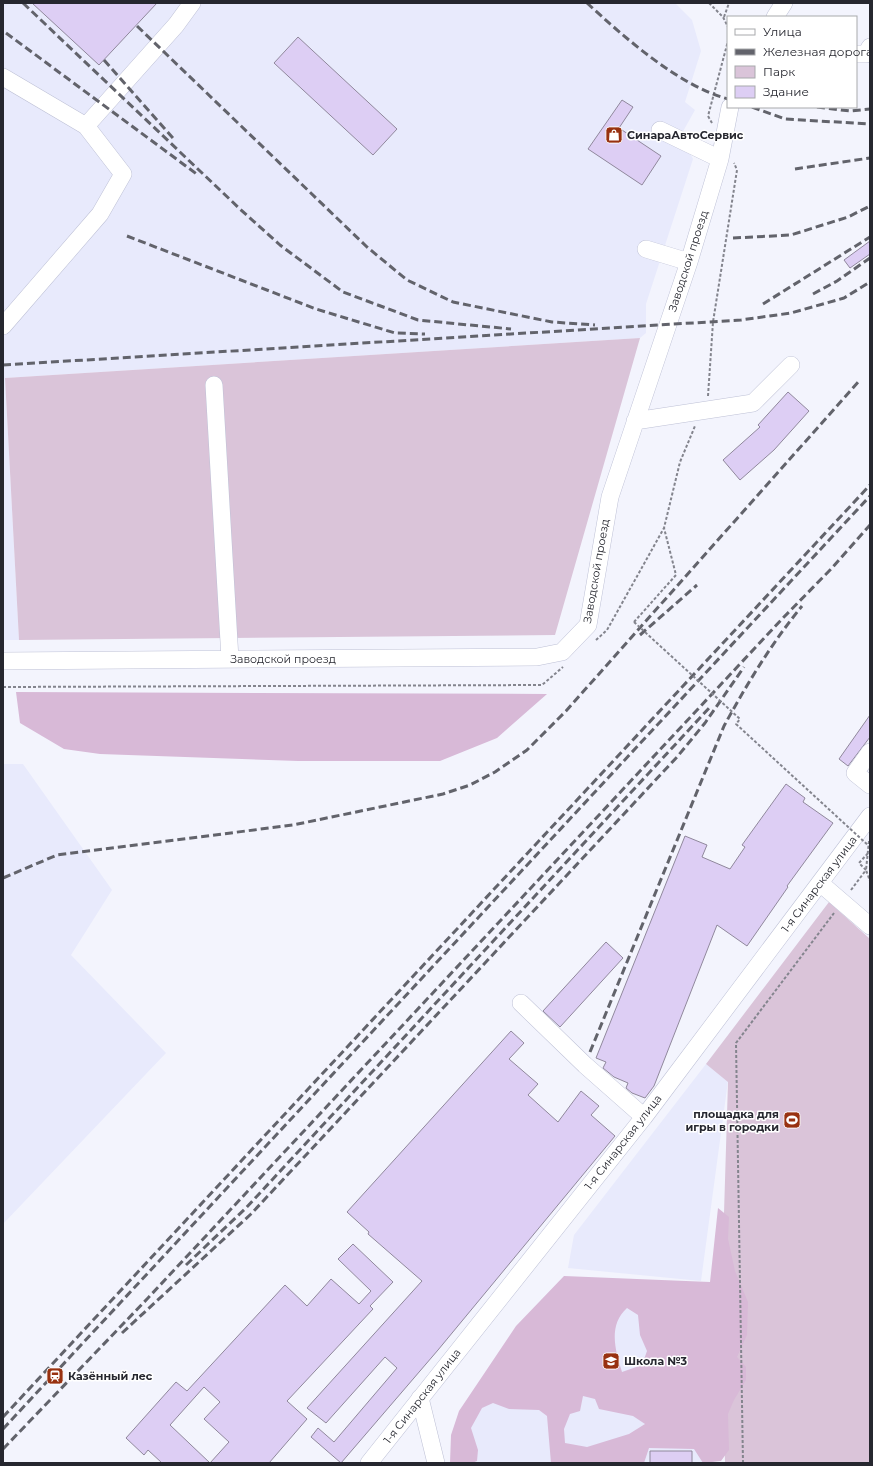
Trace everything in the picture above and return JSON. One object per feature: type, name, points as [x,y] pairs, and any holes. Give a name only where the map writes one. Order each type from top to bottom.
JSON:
[{"type":"street","points":[[86,126],[176,25],[192,3]]},
{"type":"street","points":[[776,16],[784,3]]},
{"type":"street","points":[[857,54],[866,54],[870,46]]},
{"type":"street","points":[[3,78],[86,126],[123,174],[100,214],[3,326]]},
{"type":"street","name":"Заводской проезд","points":[[3,661],[537,657],[562,652],[588,625],[610,497],[689,262],[722,152],[730,108]]},
{"type":"street","points":[[660,130],[722,152]]},
{"type":"street","points":[[646,249],[689,262]]},
{"type":"street","points":[[635,421],[753,403],[792,365]]},
{"type":"street","points":[[214,385],[230,659]]},
{"type":"street","points":[[870,752],[855,773],[870,785]]},
{"type":"street","name":"1-я Синарская улица","points":[[369,1463],[644,1117],[870,816]]},
{"type":"street","points":[[820,883],[870,926]]},
{"type":"street","points":[[521,1003],[585,1066],[644,1117]]},
{"type":"street","points":[[420,1398],[436,1463]]},
{"type":"path","points":[[709,3],[723,17],[727,25]]},
{"type":"path","points":[[723,17],[729,3]]},
{"type":"path","points":[[727,45],[708,116],[722,152],[737,170],[713,322],[708,394],[680,462],[664,528],[676,575],[634,622],[740,719],[736,724],[870,847]]},
{"type":"path","points":[[848,895],[866,870],[870,835]]},
{"type":"path","points":[[870,851],[859,863],[866,870],[870,881]]},
{"type":"path","points":[[742,1463],[736,1043],[838,907]]},
{"type":"shaded area","points":[[3,3],[675,3],[692,20],[701,51],[685,102],[695,110],[681,135],[693,159],[646,304],[646,333],[640,338],[5,378],[19,640],[3,640]]},
{"type":"shaded area","points":[[16,692],[547,694],[497,738],[440,761],[298,761],[100,754],[64,749],[20,723]]},
{"type":"shaded area","points":[[3,764],[23,764],[112,890],[71,955],[166,1053],[3,1224]]},
{"type":"shaded area","points":[[706,1064],[728,1081],[701,1281],[568,1268],[574,1235]]},
{"type":"shaded area","name":"Школа №3","points":[[718,1208],[729,1217],[728,1239],[735,1271],[748,1302],[747,1335],[737,1357],[746,1367],[746,1380],[734,1400],[728,1414],[729,1450],[721,1461],[703,1463],[694,1449],[649,1448],[644,1463],[551,1463],[547,1416],[539,1410],[509,1409],[493,1403],[482,1408],[471,1428],[478,1450],[477,1461],[472,1463],[450,1463],[451,1435],[459,1411],[516,1326],[564,1276],[710,1282]],"holes":[[[627,1308],[638,1315],[640,1335],[647,1351],[642,1365],[622,1372],[615,1347],[615,1330],[617,1322]],[[583,1396],[595,1399],[599,1409],[633,1416],[645,1424],[629,1434],[587,1447],[565,1443],[564,1429],[570,1414],[580,1411]]]},
{"type":"shaded area","name":"Школа №3","points":[[560,1294],[713,1298],[714,1463],[453,1463],[458,1424]]},
{"type":"green space","points":[[640,338],[555,635],[19,640],[5,378]]},
{"type":"green space","points":[[829,902],[870,939],[870,1463],[725,1463],[722,1279],[728,1082],[706,1064]]},
{"type":"building","points":[[32,3],[157,3],[99,65]]},
{"type":"building","points":[[298,37],[397,129],[373,155],[274,63]]},
{"type":"building","name":"СинараАвтоСервис","points":[[622,100],[633,107],[619,128],[661,156],[642,185],[588,149]]},
{"type":"building","points":[[870,241],[870,254],[850,268],[844,260]]},
{"type":"building","points":[[788,392],[809,411],[774,450],[740,480],[723,460],[760,427],[758,425]]},
{"type":"building","points":[[870,715],[870,737],[848,766],[839,759]]},
{"type":"building","points":[[786,784],[805,798],[803,802],[833,823],[787,886],[788,887],[747,946],[717,925],[654,1086],[645,1098],[632,1093],[626,1088],[628,1083],[614,1077],[603,1068],[606,1062],[596,1058],[685,836],[707,845],[702,857],[730,869],[745,847],[742,845]]},
{"type":"building","points":[[606,942],[623,958],[560,1027],[543,1011]]},
{"type":"building","points":[[511,1031],[524,1043],[509,1059],[538,1084],[528,1095],[558,1122],[581,1091],[599,1106],[591,1115],[615,1136],[438,1350],[341,1463],[311,1437],[318,1428],[334,1442],[397,1368],[385,1357],[326,1423],[307,1408],[422,1281],[368,1234],[369,1232],[347,1212]]},
{"type":"building","points":[[353,1244],[393,1282],[370,1306],[373,1309],[287,1401],[307,1419],[269,1463],[210,1463],[162,1463],[148,1450],[144,1455],[126,1438],[176,1382],[187,1391],[285,1285],[307,1306],[331,1279],[359,1304],[371,1291],[338,1259]],"holes":[[[204,1387],[220,1402],[204,1419],[229,1442],[210,1463],[170,1425]]]},
{"type":"building","points":[[650,1451],[692,1451],[692,1463],[650,1463]]},
{"type":"railway","points":[[23,3],[240,209],[280,245],[343,292],[418,320],[511,329]]},
{"type":"railway","points":[[587,3],[635,45],[672,72],[709,93],[727,99]]},
{"type":"railway","points":[[137,26],[367,247],[407,280],[453,302],[552,322],[595,325]]},
{"type":"railway","points":[[6,33],[198,175]]},
{"type":"railway","points":[[104,60],[173,138]]},
{"type":"railway","points":[[755,108],[785,119],[870,124]]},
{"type":"railway","points":[[825,108],[850,111],[870,109]]},
{"type":"railway","points":[[795,169],[870,158]]},
{"type":"railway","points":[[733,238],[791,235],[848,217],[870,206]]},
{"type":"railway","points":[[127,236],[316,309],[395,333],[425,334]]},
{"type":"railway","points":[[763,304],[870,237]]},
{"type":"railway","points":[[813,294],[837,281],[870,258]]},
{"type":"railway","points":[[3,365],[741,320],[791,313],[844,298],[870,282]]},
{"type":"railway","points":[[3,878],[57,855],[293,825],[443,794],[470,785],[495,772],[527,750],[566,711],[860,380]]},
{"type":"railway","points":[[3,1417],[870,485]]},
{"type":"railway","points":[[3,1429],[870,496]]},
{"type":"railway","points":[[3,1449],[148,1298],[782,619],[832,568],[870,525]]},
{"type":"railway","points":[[640,635],[697,585]]},
{"type":"railway","points":[[590,1052],[724,726],[760,664],[802,606]]},
{"type":"railway","points":[[122,1333],[251,1214],[677,757],[705,723],[744,667]]},
{"type":"railway","points":[[186,1265],[246,1208],[710,707]]},
{"type":"place","name":"СинараАвтоСервис","points":[[614,135]]},
{"type":"place","name":"площадка для игры в городки","points":[[792,1120]]},
{"type":"place","name":"Школа №3","points":[[611,1361]]},
{"type":"place","name":"Казённый лес","points":[[55,1376]]}]
